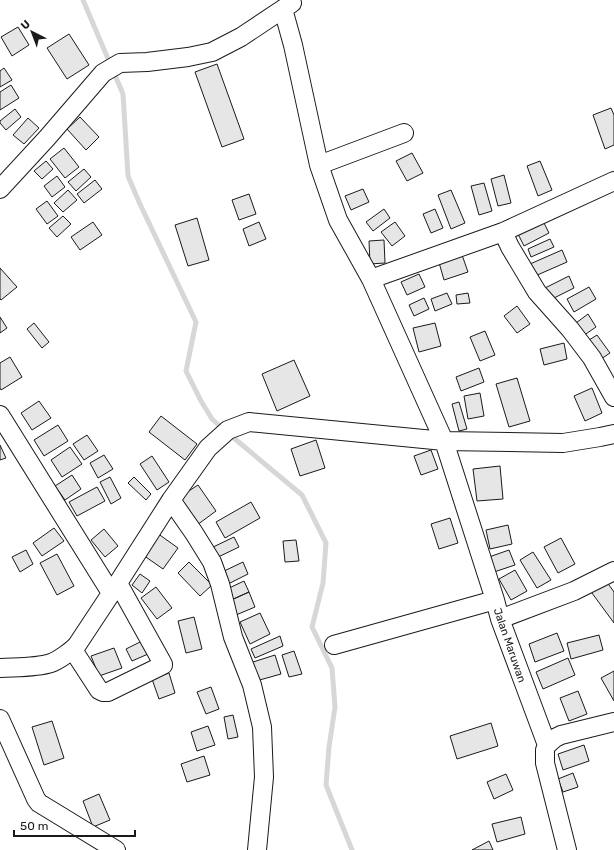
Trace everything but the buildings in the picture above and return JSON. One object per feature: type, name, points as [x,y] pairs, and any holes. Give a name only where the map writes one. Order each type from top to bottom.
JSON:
[{"type":"street","name":"Jalan Maruwan","points":[[291,3],[293,45],[319,165],[338,220],[371,279],[444,441],[500,619],[547,745],[545,750],[545,763],[567,850]]},
{"type":"street","points":[[0,189],[47,138],[103,73],[120,63],[147,62],[188,57],[212,52],[241,37],[291,3]]},
{"type":"street","points":[[319,165],[404,133]]},
{"type":"street","points":[[371,279],[503,232],[614,181]]},
{"type":"street","points":[[503,232],[510,247],[537,292],[570,329],[592,358],[614,397]]},
{"type":"street","points":[[0,415],[164,664],[108,692],[103,692],[99,690],[73,650]]},
{"type":"street","points":[[0,668],[30,667],[51,663],[73,650],[208,448],[228,430],[249,422],[444,441],[563,443],[614,434]]},
{"type":"street","points":[[172,500],[212,562],[220,584],[233,637],[252,685],[262,727],[264,777],[257,850]]},
{"type":"street","points":[[500,619],[574,591],[614,570]]},
{"type":"street","points":[[334,645],[495,600]]},
{"type":"street","points":[[0,719],[39,804],[116,850]]},
{"type":"street","points":[[547,745],[560,735],[614,722]]},
{"type":"waterway","points":[[83,0],[123,94],[128,176],[196,322],[186,371],[212,419],[223,429]]},
{"type":"waterway","points":[[229,434],[302,495],[326,543],[323,583],[312,627],[332,668],[335,707],[329,747],[326,785],[352,850]]}]
